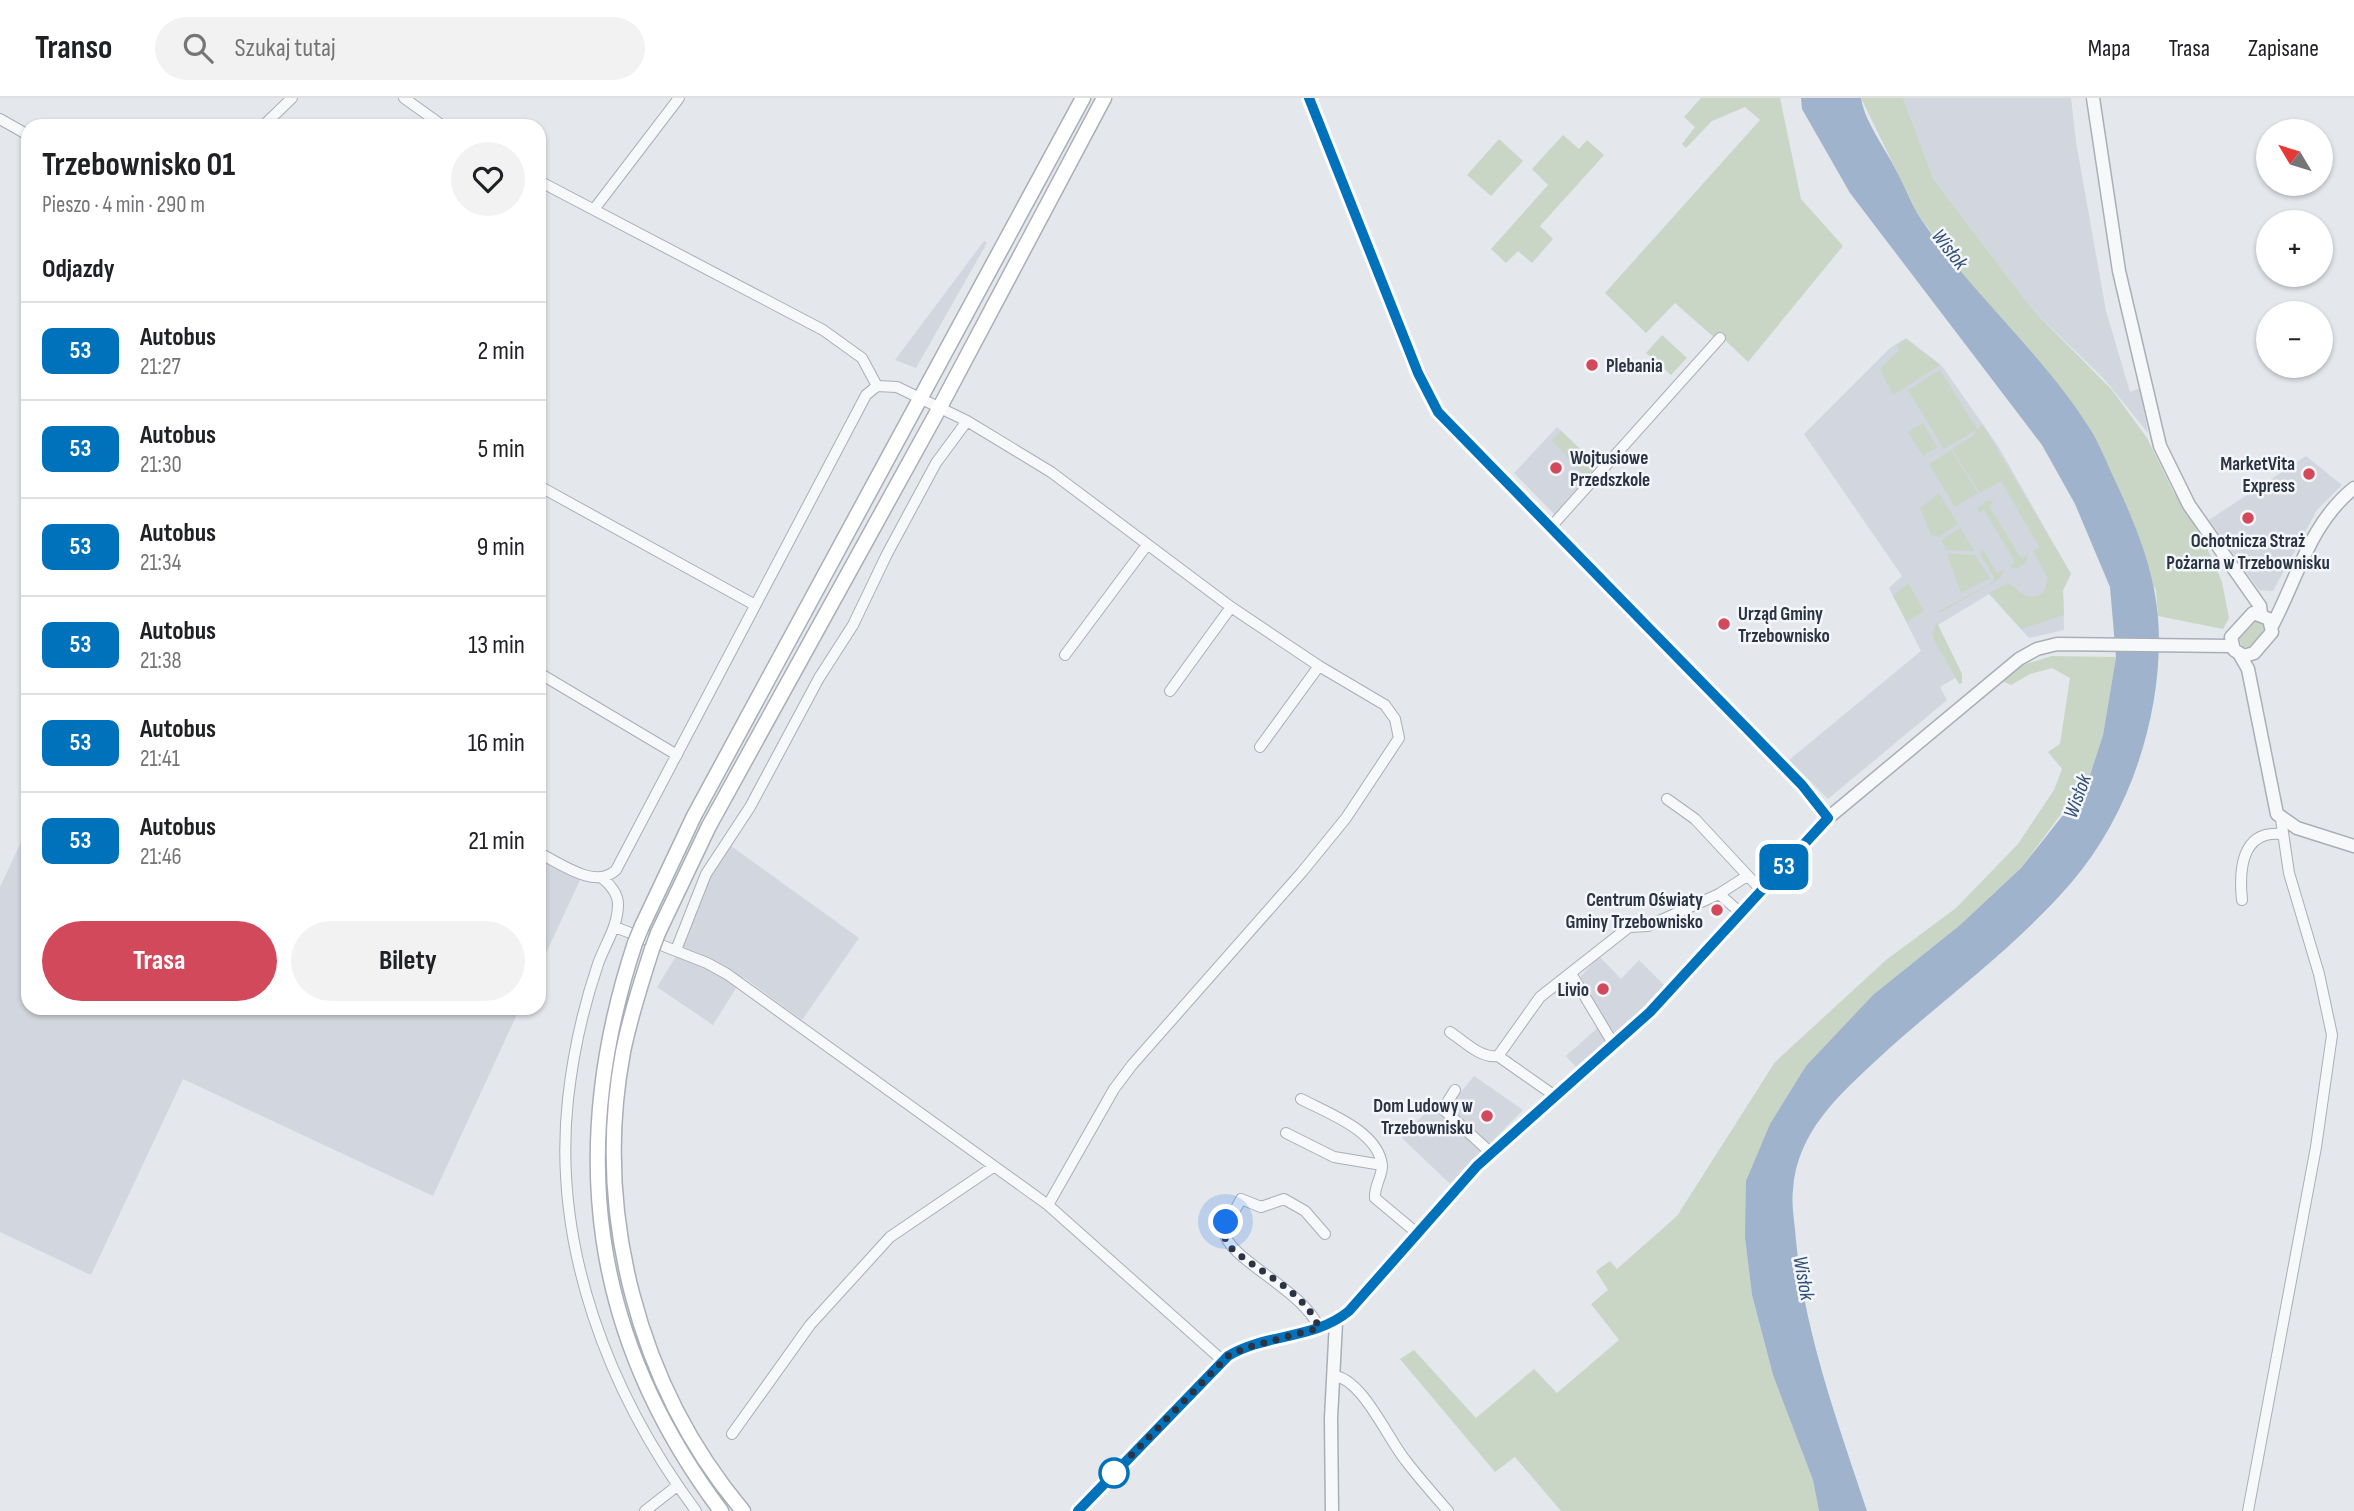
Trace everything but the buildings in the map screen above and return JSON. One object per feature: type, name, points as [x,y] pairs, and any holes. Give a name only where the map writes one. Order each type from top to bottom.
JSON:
[{"type":"main road","points":[[721,1511],[670,1436],[649,1394],[619,1312],[603,1236],[597,1158],[599,1103],[610,1030],[635,943],[701,804],[1083,98]]},
{"type":"main road","points":[[743,1511],[710,1467],[665,1390],[635,1307],[615,1189],[617,1092],[634,1004],[658,933],[714,815],[940,407],[1104,98]]},
{"type":"street","points":[[271,119],[292,98]]},
{"type":"street","points":[[404,98],[433,119]]},
{"type":"street","points":[[595,208],[679,98]]},
{"type":"street","points":[[1309,98],[1430,401],[1444,420],[1802,785],[1828,818]]},
{"type":"street","points":[[2094,98],[2119,271],[2160,446],[2189,505],[2252,598],[2258,614],[2272,626]]},
{"type":"street","points":[[0,120],[21,131]]},
{"type":"street","points":[[546,184],[823,330],[862,358],[877,386]]},
{"type":"street","points":[[1550,528],[1720,338]]},
{"type":"street","points":[[602,878],[615,870],[866,394],[877,386],[887,384],[922,398],[967,421],[1051,472],[1231,607],[1319,666],[1385,705],[1395,719],[1399,738],[1346,818],[1120,1081],[1048,1205]]},
{"type":"street","points":[[676,950],[706,874],[750,807],[819,678],[853,625],[887,554],[936,463],[967,421]]},
{"type":"street","points":[[2248,669],[2254,653],[2270,637],[2281,603],[2323,520],[2354,488]]},
{"type":"street","points":[[546,490],[755,605]]},
{"type":"street","points":[[1065,655],[1147,545]]},
{"type":"street","points":[[2281,603],[2258,614],[2233,633],[2236,650],[2248,669],[2275,810],[2281,819],[2297,828],[2354,846]]},
{"type":"street","points":[[1170,691],[1231,607]]},
{"type":"street","points":[[1078,1511],[1222,1360],[1245,1348],[1336,1322],[1365,1296],[1491,1153],[1650,1012],[1828,818],[2019,659],[2046,646],[2089,644],[2207,646],[2254,653]]},
{"type":"street","points":[[1260,747],[1319,666]]},
{"type":"street","points":[[546,677],[677,755]]},
{"type":"street","points":[[1667,799],[1695,819],[1762,891]]},
{"type":"street","points":[[2248,1511],[2316,1147],[2332,1035],[2331,1020],[2289,873],[2281,834],[2281,819]]},
{"type":"street","points":[[2242,900],[2241,867],[2246,850],[2259,838],[2281,834]]},
{"type":"street","points":[[546,856],[589,877],[602,878],[610,884],[618,901],[615,927],[599,963],[576,1047],[568,1101],[569,1202],[576,1254],[603,1345],[639,1421],[677,1486],[696,1511]]},
{"type":"street","points":[[1498,1056],[1540,998],[1629,927],[1648,926],[1719,894],[1747,876]]},
{"type":"street","points":[[1719,894],[1742,914]]},
{"type":"street","points":[[615,927],[676,950],[727,974],[1048,1205],[1222,1360]]},
{"type":"street","points":[[1572,975],[1614,1045]]},
{"type":"street","points":[[1450,1032],[1479,1052],[1492,1057],[1498,1056],[1555,1096]]},
{"type":"street","points":[[1455,1090],[1443,1109],[1491,1153]]},
{"type":"street","points":[[1301,1099],[1364,1136],[1375,1146],[1382,1165],[1375,1198],[1418,1234]]},
{"type":"street","points":[[1286,1133],[1334,1157],[1382,1165]]},
{"type":"street","points":[[732,1434],[810,1325],[890,1237],[993,1167]]},
{"type":"street","points":[[1319,1328],[1315,1319],[1280,1283],[1228,1245],[1224,1231],[1241,1199],[1261,1207],[1284,1199],[1305,1211],[1325,1234]]},
{"type":"street","points":[[1332,1511],[1336,1322]]},
{"type":"street","points":[[1334,1376],[1347,1380],[1366,1402],[1404,1459],[1448,1511]]},
{"type":"street","points":[[645,1511],[677,1486]]},
{"type":"shaded area","points":[[1903,98],[2071,98],[2076,142],[2106,311],[2130,392],[2140,388],[2148,433],[2105,380],[2033,310],[1934,180]]},
{"type":"shaded area","points":[[984,241],[987,243],[916,368],[895,360]]},
{"type":"shaded area","points":[[1906,338],[1942,366],[1998,446],[2071,574],[2063,590],[2064,630],[2029,638],[1989,594],[1938,625],[1962,674],[1940,687],[1947,700],[1828,799],[1789,760],[1921,651],[1889,588],[1902,576],[1804,434],[1890,348]]},
{"type":"shaded area","name":"Wojtusiowe Przedszkole","points":[[1557,427],[1595,463],[1593,474],[1556,516],[1514,473]]},
{"type":"shaded area","points":[[2306,456],[2342,485],[2317,510],[2273,591],[2259,590],[2209,520]]},
{"type":"shaded area","points":[[21,842],[21,1015],[517,1015],[433,1196],[183,1079],[91,1275],[0,1232],[0,887]]},
{"type":"shaded area","points":[[731,846],[859,938],[802,1020],[743,977],[713,1025],[657,987],[688,937],[699,897],[711,874]]},
{"type":"shaded area","points":[[546,862],[581,878],[546,953]]},
{"type":"shaded area","points":[[1599,956],[1621,979],[1639,960],[1664,985],[1638,1013],[1576,1067],[1566,1056],[1602,1024],[1580,985],[1581,976]]},
{"type":"shaded area","points":[[1474,1076],[1523,1110],[1450,1184],[1402,1138],[1438,1099],[1448,1108]]},
{"type":"green space","points":[[1701,98],[1780,98],[1801,199],[1843,246],[1748,362],[1725,340],[1716,339],[1675,303],[1646,333],[1605,293],[1760,120],[1745,107],[1712,121],[1686,148],[1682,144],[1695,127],[1684,117]]},
{"type":"green space","points":[[1861,98],[1903,98],[1934,180],[2033,310],[2112,390],[2147,438],[2173,491],[2198,527],[2222,582],[2229,618],[2223,629],[2158,616],[2156,590],[1954,263],[1917,213]]},
{"type":"green space","points":[[1563,135],[1579,149],[1587,140],[1604,155],[1540,226],[1553,239],[1532,263],[1518,251],[1506,263],[1491,249],[1548,185],[1532,169]]},
{"type":"green space","points":[[1499,139],[1523,161],[1491,196],[1467,175]]},
{"type":"green space","points":[[1662,335],[1687,358],[1671,375],[1646,353]]},
{"type":"green space","points":[[1906,339],[1940,365],[1893,395],[1880,369],[1899,351],[1897,345]]},
{"type":"green space","points":[[1940,370],[1977,429],[1983,425],[2071,574],[2063,590],[2064,615],[2021,629],[1989,593],[2008,583],[2024,595],[2038,596],[2044,592],[2048,578],[2033,551],[2040,548],[2001,481],[1980,493],[1952,449],[1974,435],[1976,430],[1944,449],[1908,390]]},
{"type":"green space","points":[[1923,423],[1937,447],[1923,456],[1908,432]]},
{"type":"green space","points":[[1561,431],[1595,463],[1588,479],[1552,441]]},
{"type":"green space","points":[[1951,450],[1978,493],[1955,507],[1929,464]]},
{"type":"green space","points":[[1939,493],[1958,524],[1939,537],[1931,535],[1920,508]]},
{"type":"green space","points":[[1987,501],[1994,501],[1989,506],[2021,558],[2028,555],[2026,563],[2016,569],[2010,566],[2015,562],[1984,510],[1978,513],[1978,507]]},
{"type":"green space","points":[[1960,528],[1973,551],[1946,550],[1941,540]]},
{"type":"green space","points":[[1983,550],[1997,573],[2003,570],[2003,575],[1996,581],[1940,613],[1936,613],[1993,582],[1994,577],[1980,554]]},
{"type":"green space","points":[[1947,554],[1975,555],[1990,578],[1961,593]]},
{"type":"green space","points":[[1908,583],[1924,611],[1907,622],[1893,596]]},
{"type":"green space","points":[[2256,621],[2264,625],[2263,633],[2249,647],[2242,647],[2239,638]]},
{"type":"green space","points":[[1937,623],[1962,674],[1962,683],[1959,684],[1934,640],[1932,632]]},
{"type":"green space","points":[[2052,656],[2116,657],[2103,735],[2090,775],[2021,868],[1960,925],[1874,994],[1745,1238],[1752,1295],[1773,1375],[1813,1479],[1819,1511],[1561,1511],[1515,1457],[1495,1472],[1400,1359],[1414,1350],[1476,1418],[1534,1369],[1557,1393],[1619,1340],[1591,1304],[1608,1290],[1596,1271],[1610,1261],[1617,1269],[1677,1216],[1775,1062],[1886,960],[1956,908],[2018,844],[2054,790],[2062,769],[2048,752],[2060,744],[2070,678],[2052,668],[2030,674],[2011,685],[2002,681],[2023,665]]},
{"type":"water","name":"Wisłok","points":[[1801,98],[1861,98],[1871,126],[1919,216],[1960,271],[2071,401],[2096,440],[2130,514],[2151,574],[2158,617],[2158,672],[2146,737],[2123,800],[2091,857],[2071,883],[2026,929],[1881,1056],[1836,1100],[1812,1132],[1796,1169],[1793,1209],[1806,1309],[1834,1411],[1867,1511],[1819,1511],[1813,1480],[1773,1375],[1752,1295],[1745,1238],[1746,1181],[1770,1124],[1806,1066],[1874,994],[1960,925],[2021,868],[2067,810],[2090,775],[2103,735],[2116,657],[2110,587],[2075,504],[2042,445],[1850,193],[1802,109]]},
{"type":"bus line","name":"53","points":[[1078,1511],[1191,1391],[1228,1356],[1267,1341],[1331,1324],[1342,1318],[1373,1287],[1477,1166],[1650,1012],[1828,818],[1802,785],[1502,480],[1444,420],[1430,401],[1309,98]]},
{"type":"place","name":"Plebania","points":[[1592,365]]},
{"type":"place","name":"Wojtusiowe Przedszkole","points":[[1556,468]]},
{"type":"place","name":"MarketVita Express","points":[[2309,474]]},
{"type":"place","name":"Ochotnicza Straż Pożarna w Trzebownisku","points":[[2248,518]]},
{"type":"place","name":"Urząd Gminy Trzebownisko","points":[[1724,624]]},
{"type":"place","name":"Centrum Oświaty Gminy Trzebownisko","points":[[1717,910]]},
{"type":"place","name":"Livio","points":[[1603,989]]},
{"type":"place","name":"Dom Ludowy w Trzebownisku","points":[[1487,1116]]},
{"type":"route","points":[[1114,1473],[1228,1356],[1245,1348],[1319,1328],[1315,1319],[1280,1283],[1228,1245],[1224,1231],[1226,1222]]}]
